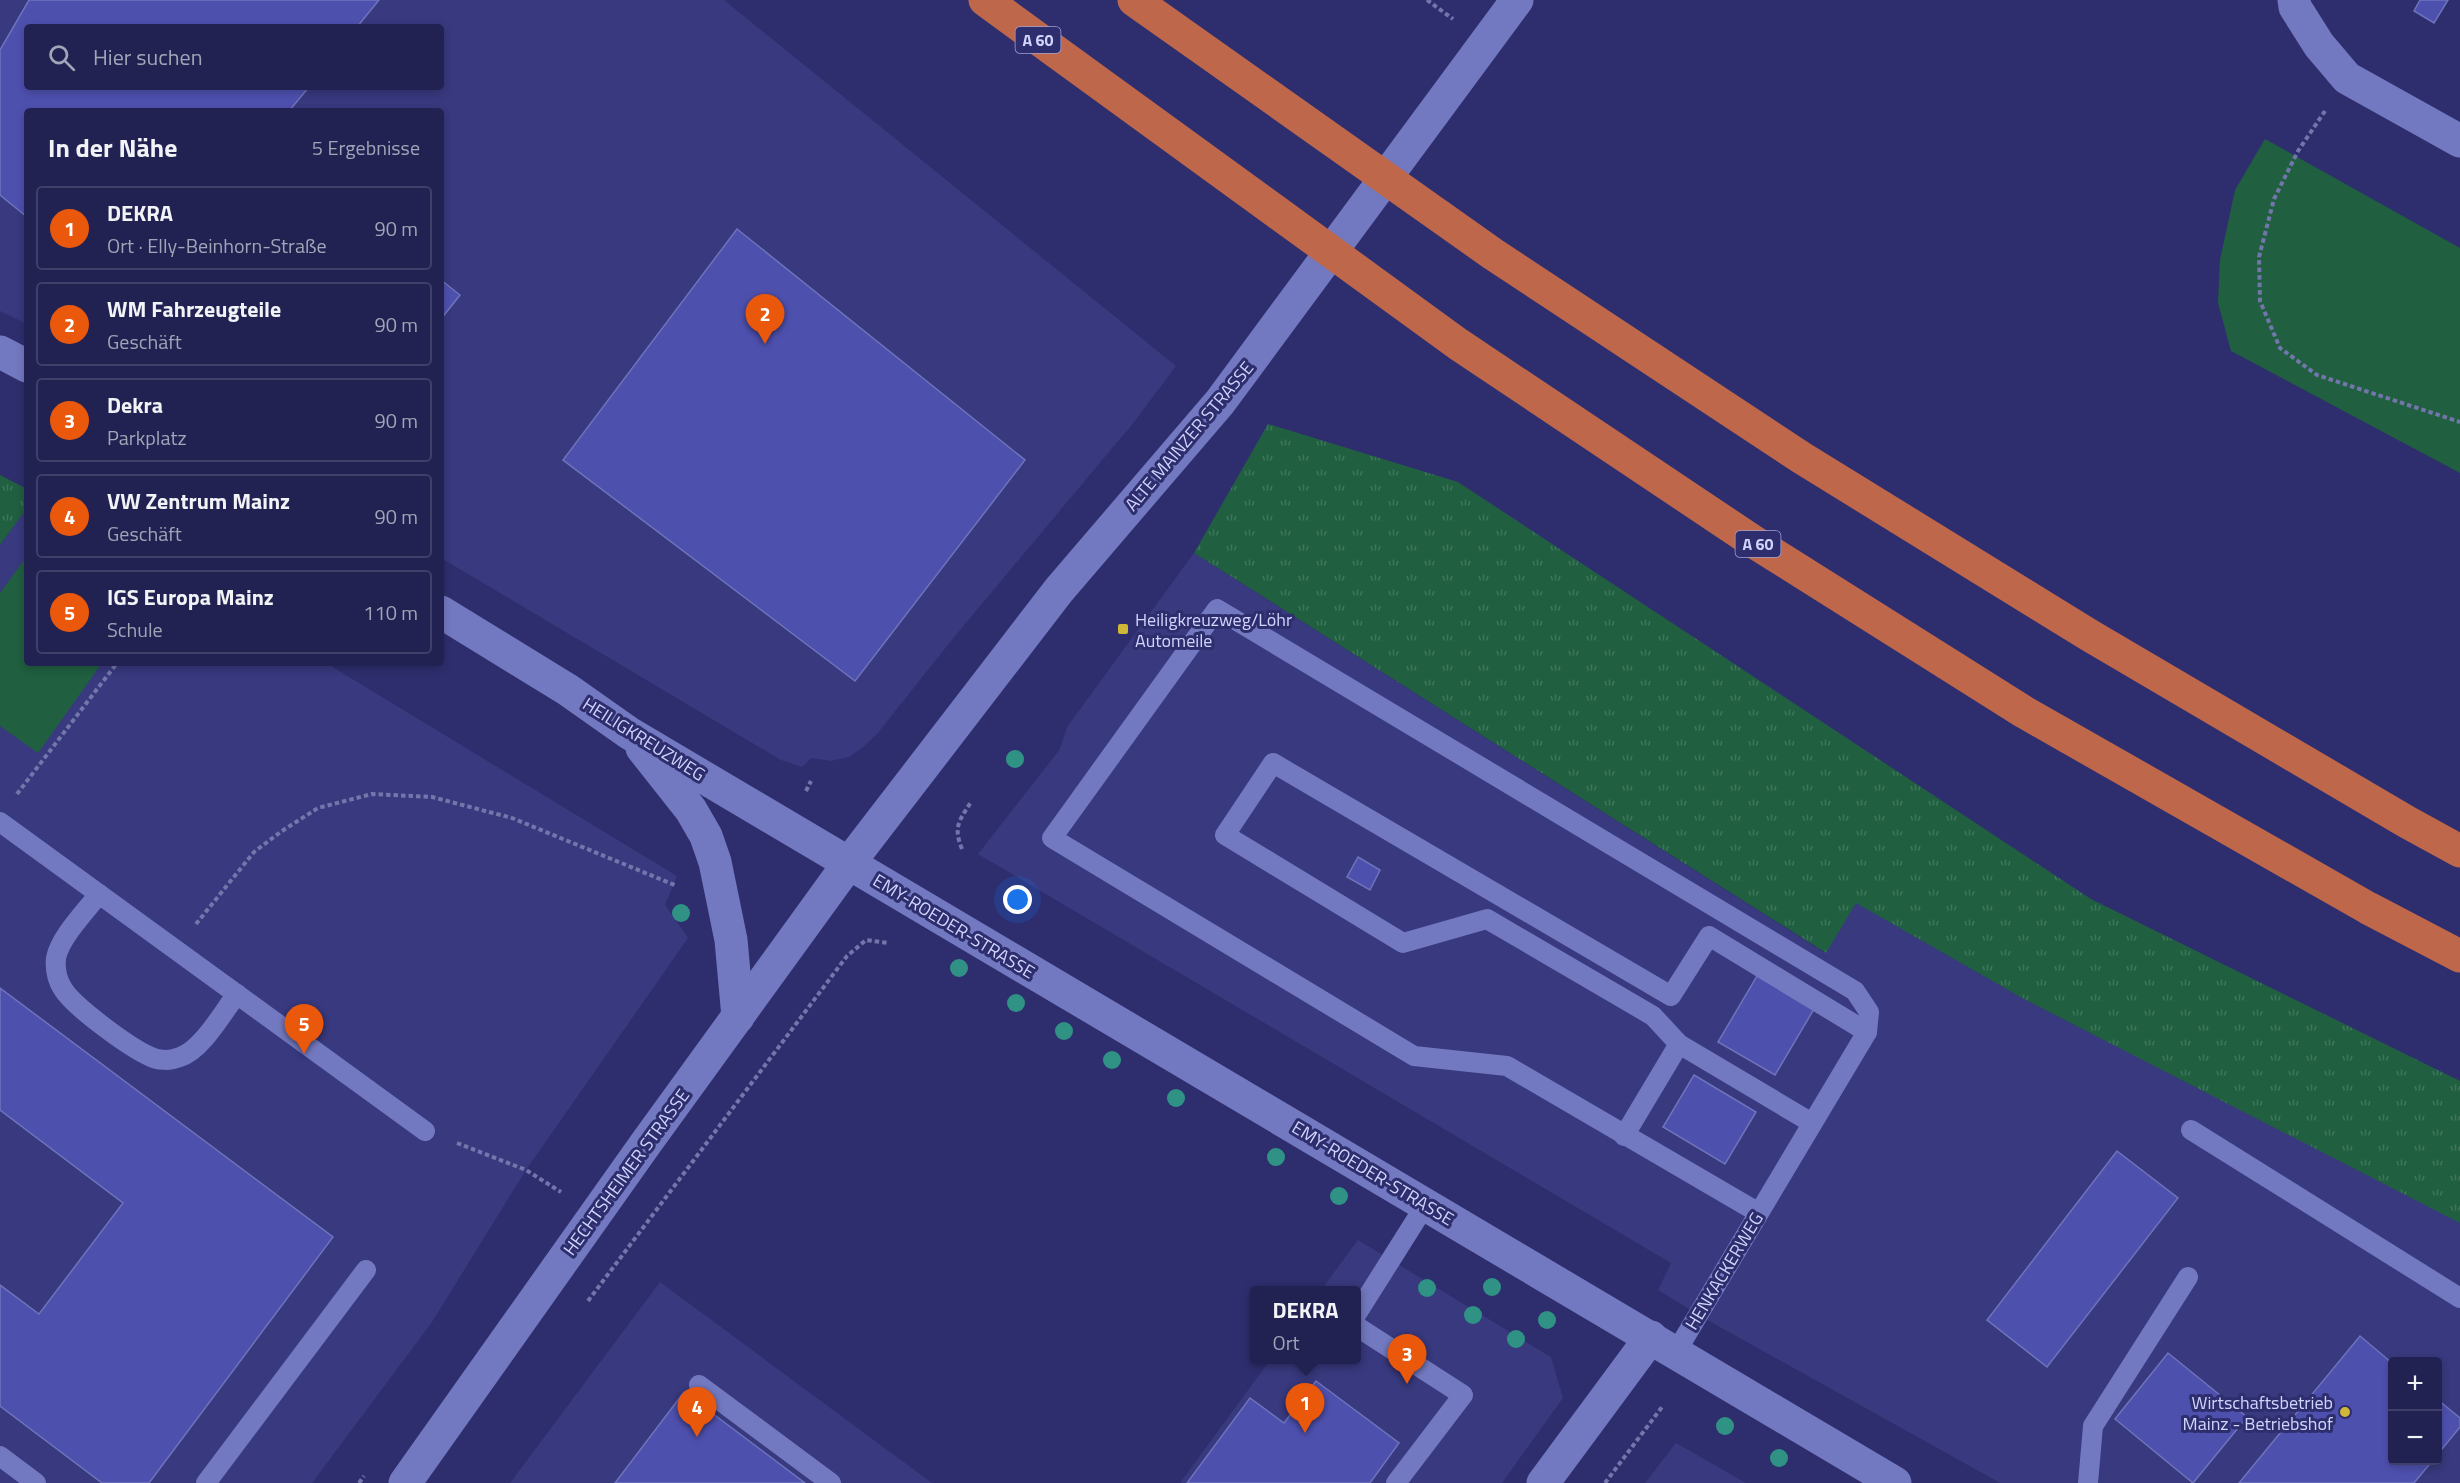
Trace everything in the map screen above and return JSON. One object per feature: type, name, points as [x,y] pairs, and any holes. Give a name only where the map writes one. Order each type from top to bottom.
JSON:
[{"type":"highway","name":"A 60","points":[[985,0],[1458,344],[1754,542],[2024,712],[2368,908],[2460,956]]},
{"type":"highway","points":[[1134,0],[1493,254],[1802,458],[2089,634],[2460,851]]},
{"type":"street","name":"ALTE MAINZER STRASSE","points":[[849,863],[1059,590],[1220,402],[1517,0]]},
{"type":"street","points":[[2294,0],[2295,7],[2319,45],[2347,78],[2460,141]]},
{"type":"street","points":[[0,352],[24,364]]},
{"type":"street","name":"HEILIGKREUZWEG","points":[[444,614],[568,690],[629,733],[849,863]]},
{"type":"street","points":[[629,733],[691,810],[706,836],[716,862],[731,940],[738,1017]]},
{"type":"street","name":"HECHTSHEIMER STRASSE","points":[[405,1483],[849,863]]},
{"type":"street","name":"EMY-ROEDER-STRASSE","points":[[849,863],[1896,1483]]},
{"type":"street","points":[[1548,1481],[1664,1344]]},
{"type":"lane","points":[[1759,1213],[1507,1066],[1414,1056],[1052,838],[1217,609],[1854,991],[1869,1012],[1867,1032],[1709,936],[1671,996],[1273,763],[1225,835],[1403,943],[1487,919],[1653,1016],[1680,1044],[1812,1123]]},
{"type":"lane","points":[[0,822],[425,1131]]},
{"type":"lane","points":[[99,894],[62,942],[57,958],[56,974],[62,988],[74,1002],[128,1043],[150,1057],[166,1060],[182,1057],[195,1049],[237,993]]},
{"type":"lane","name":"HENKACKERWEG","points":[[1664,1344],[1759,1213],[1867,1032]]},
{"type":"lane","points":[[1624,1136],[1680,1044]]},
{"type":"lane","points":[[2191,1130],[2460,1298]]},
{"type":"lane","points":[[1361,1307],[1426,1204]]},
{"type":"lane","points":[[206,1483],[366,1270]]},
{"type":"lane","points":[[2088,1483],[2093,1426],[2188,1277]]},
{"type":"lane","points":[[1361,1329],[1463,1395],[1396,1483]]},
{"type":"lane","points":[[699,1385],[831,1483]]},
{"type":"lane","points":[[0,1456],[36,1483]]},
{"type":"path","points":[[1427,0],[1456,21]]},
{"type":"path","points":[[2347,78],[2298,151],[2274,199],[2259,256],[2260,301],[2280,348],[2317,375],[2460,422]]},
{"type":"path","points":[[14,799],[115,666]]},
{"type":"path","points":[[176,950],[254,852],[318,808],[372,794],[432,797],[512,818],[674,883],[681,890]]},
{"type":"path","points":[[962,849],[956,835],[961,819],[971,802]]},
{"type":"path","points":[[588,1301],[847,956],[866,939],[888,943]]},
{"type":"path","points":[[475,1150],[526,1170],[561,1193]]},
{"type":"path","points":[[1605,1483],[1662,1407]]},
{"type":"shaded area","points":[[0,0],[724,0],[1176,366],[1134,422],[951,641],[877,734],[849,757],[831,761],[811,758],[802,767],[781,760],[444,560],[444,108],[24,108],[24,323],[0,311]]},
{"type":"shaded area","points":[[24,512],[24,666],[331,666],[677,876],[665,905],[688,938],[526,1170],[432,1322],[312,1483],[0,1483],[0,545]]},
{"type":"shaded area","points":[[1194,553],[1825,953],[1856,902],[2024,999],[2460,1221],[2460,1483],[2000,1483],[1702,1317],[1658,1290],[1671,1263],[978,854],[1060,749],[1067,727]]},
{"type":"shaded area","points":[[1358,1240],[1551,1357],[1563,1398],[1502,1483],[1180,1483],[1267,1364],[1361,1364],[1361,1286],[1324,1286]]},
{"type":"shaded area","points":[[660,1282],[932,1483],[510,1483]]},
{"type":"shaded area","points":[[1676,1443],[1746,1483],[1645,1483]]},
{"type":"green space","points":[[2265,139],[2460,248],[2460,473],[2231,351],[2218,303],[2220,260],[2235,190]]},
{"type":"green space","points":[[1268,424],[1458,482],[2091,899],[2460,1081],[2460,1223],[2024,999],[1856,903],[1826,953],[1194,553]]},
{"type":"green space","points":[[0,475],[24,487],[24,512],[0,545]]},
{"type":"green space","points":[[24,560],[24,666],[100,666],[38,753],[0,726],[0,593]]},
{"type":"building","points":[[29,0],[379,0],[359,24],[24,24],[24,90],[306,90],[292,108],[24,108],[24,215],[0,195],[0,50]]},
{"type":"building","points":[[2420,0],[2448,0],[2434,23],[2414,11]]},
{"type":"building","points":[[737,229],[1025,460],[855,681],[563,460]]},
{"type":"building","points":[[444,282],[460,295],[444,315]]},
{"type":"building","points":[[1358,857],[1380,870],[1370,890],[1347,877]]},
{"type":"building","points":[[1757,976],[1814,1009],[1775,1075],[1718,1042]]},
{"type":"building","points":[[0,988],[333,1237],[149,1483],[102,1483],[0,1406],[0,1285],[39,1314],[123,1203],[0,1110]]},
{"type":"building","points":[[1694,1075],[1756,1112],[1725,1164],[1663,1127]]},
{"type":"building","points":[[2117,1151],[2178,1198],[2047,1367],[1987,1320]]},
{"type":"building","name":"Wirtschaftsbetrieb Mainz - Betriebshof","points":[[2360,1336],[2388,1360],[2388,1465],[2429,1465],[2414,1483],[2239,1483]]},
{"type":"building","points":[[2168,1353],[2247,1417],[2193,1483],[2115,1419]]},
{"type":"building","points":[[1316,1381],[1399,1443],[1370,1483],[1187,1483],[1250,1398],[1284,1423]]},
{"type":"building","points":[[684,1392],[805,1483],[615,1483]]},
{"type":"building","points":[[2442,1403],[2460,1418],[2460,1427],[2442,1449]]},
{"type":"place","name":"WM Fahrzeugteile","points":[[765,344]]},
{"type":"place","name":"Heiligkreuzweg/Löhr Automeile","points":[[1123,629]]},
{"type":"place","name":"IGS Europa Mainz","points":[[304,1054]]},
{"type":"place","name":"Dekra","points":[[1407,1384]]},
{"type":"place","name":"Wirtschaftsbetrieb Mainz - Betriebshof","points":[[2345,1412]]},
{"type":"place","name":"DEKRA","points":[[1305,1433]]},
{"type":"place","name":"VW Zentrum Mainz","points":[[697,1437]]}]
